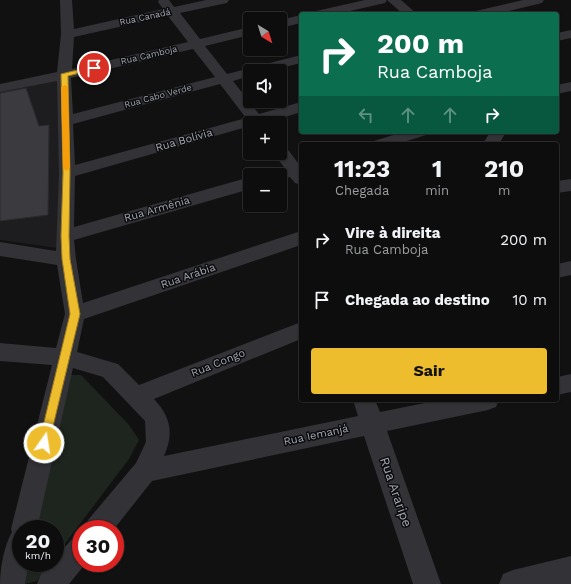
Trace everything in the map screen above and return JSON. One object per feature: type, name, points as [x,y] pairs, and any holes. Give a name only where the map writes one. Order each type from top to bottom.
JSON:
[{"type":"street","points":[[26,520],[75,314],[66,259],[65,236],[66,173],[64,74],[68,34],[68,0]]},
{"type":"street","name":"Rua Canadá","points":[[68,34],[167,6],[223,0]]},
{"type":"street","points":[[330,12],[381,0]]},
{"type":"street","points":[[394,0],[409,12]]},
{"type":"street","points":[[489,12],[538,0]]},
{"type":"street","points":[[167,6],[253,116]]},
{"type":"street","points":[[287,22],[299,19]]},
{"type":"street","name":"Rua Camboja","points":[[0,88],[243,33]]},
{"type":"street","points":[[559,37],[571,34]]},
{"type":"street","name":"Rua Cabo Verde","points":[[280,64],[299,59]]},
{"type":"street","name":"Rua Cabo Verde","points":[[65,120],[243,73]]},
{"type":"street","points":[[559,89],[571,86]]},
{"type":"street","name":"Rua Bolívia","points":[[273,116],[299,108]]},
{"type":"street","name":"Rua Bolívia","points":[[66,173],[243,125]]},
{"type":"street","points":[[387,142],[413,134]]},
{"type":"street","points":[[287,159],[299,172]]},
{"type":"street","points":[[287,174],[299,172]]},
{"type":"street","name":"Rua Armênia","points":[[65,236],[243,185]]},
{"type":"street","points":[[559,187],[571,185]]},
{"type":"street","name":"Rua Arábia","points":[[75,314],[299,239]]},
{"type":"street","points":[[0,249],[66,259]]},
{"type":"street","points":[[559,271],[571,268]]},
{"type":"street","name":"Rua Congo","points":[[135,397],[299,331]]},
{"type":"street","points":[[0,352],[64,357],[110,370],[156,417],[158,442],[146,471],[105,520]]},
{"type":"street","points":[[559,386],[571,383]]},
{"type":"street","name":"Rua Araripe","points":[[365,402],[427,584]]},
{"type":"street","name":"Rua Iemanjá","points":[[146,471],[478,402]]},
{"type":"street","points":[[51,584],[72,559]]},
{"type":"street","points":[[513,584],[571,570]]},
{"type":"street","points":[[11,584],[14,572]]},
{"type":"shaded area","points":[[67,71],[71,250],[0,240],[0,85]]},
{"type":"shaded area","points":[[68,375],[81,375],[129,425],[139,440],[129,459],[83,520],[72,520],[72,534],[64,545],[64,520],[38,520]]},
{"type":"shaded area","points":[[27,572],[44,572],[37,581],[25,584]]},
{"type":"building","points":[[26,88],[39,126],[49,125],[48,215],[0,221],[0,93]]},
{"type":"slow traffic","points":[[65,87],[66,168]]},
{"type":"route","points":[[44,443],[75,314],[66,259],[64,74],[94,68]]}]
